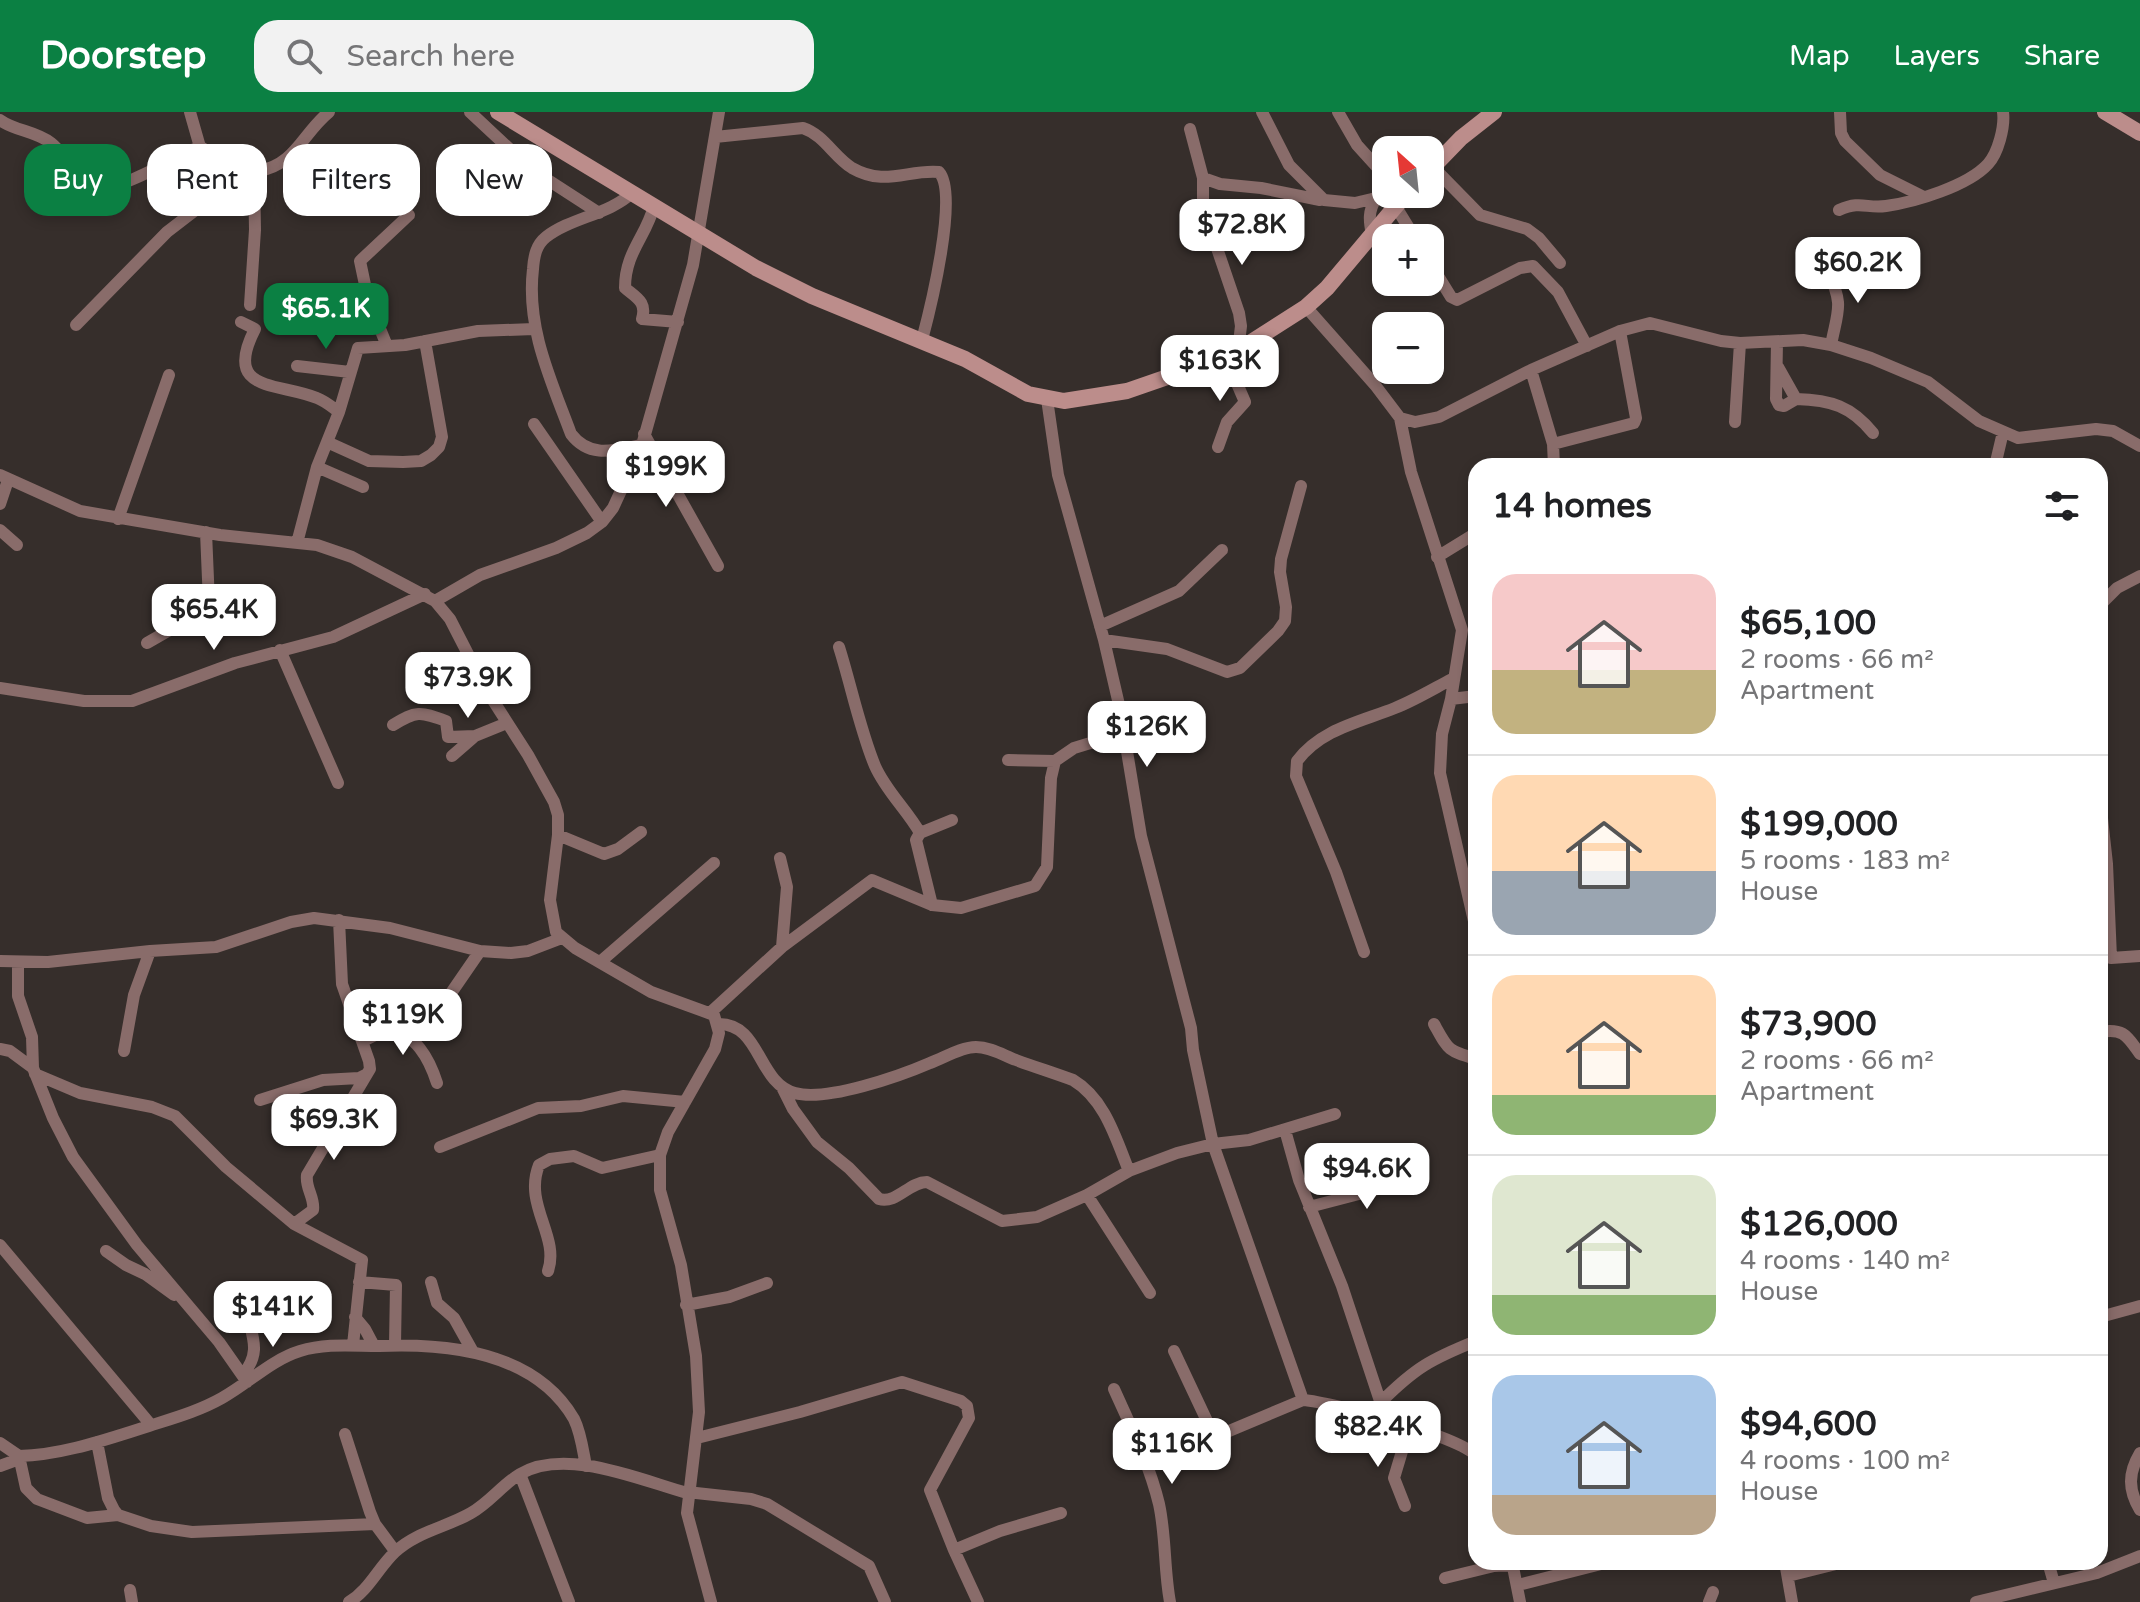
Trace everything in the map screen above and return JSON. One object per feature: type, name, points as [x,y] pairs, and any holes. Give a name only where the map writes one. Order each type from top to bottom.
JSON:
[{"type":"street","points":[[190,112],[199,144]]},
{"type":"street","points":[[267,168],[282,164],[329,112]]},
{"type":"street","points":[[470,112],[531,169],[599,213]]},
{"type":"street","points":[[498,112],[756,268],[812,296],[965,359],[1028,394],[1064,401],[1127,391],[1232,354],[1306,307],[1327,288],[1372,235],[1368,218],[1372,205]]},
{"type":"street","points":[[0,688],[84,701],[132,701],[235,663],[333,637],[480,575],[556,548],[602,522],[613,508],[643,439],[678,322],[699,234],[719,112]]},
{"type":"street","points":[[1262,112],[1289,165],[1324,200]]},
{"type":"street","points":[[1338,112],[1357,145],[1372,162]]},
{"type":"street","points":[[1444,155],[1494,112]]},
{"type":"street","points":[[1840,112],[1841,133],[1845,141],[1880,175],[1924,197]]},
{"type":"street","points":[[1839,210],[1859,203],[1881,207],[1924,197],[1966,179],[1988,165],[2004,122],[2003,112]]},
{"type":"street","points":[[2105,112],[2140,133]]},
{"type":"street","points":[[0,120],[49,142],[90,184],[114,185],[147,173]]},
{"type":"street","points":[[715,137],[803,128],[813,132],[853,169],[872,176],[892,179],[939,172],[944,177],[944,227],[939,269],[922,340]]},
{"type":"street","points":[[1190,129],[1203,178],[1203,207],[1241,326],[1232,354],[1245,402],[1227,422],[1218,447]]},
{"type":"street","points":[[1203,178],[1220,184],[1324,200],[1355,203],[1372,199]]},
{"type":"street","points":[[1444,180],[1480,215],[1527,229],[1560,263]]},
{"type":"street","points":[[633,192],[625,200],[549,234],[539,243],[534,255],[531,286],[534,329],[571,434],[585,449],[596,451],[643,439]]},
{"type":"street","points":[[654,206],[650,221],[639,235],[627,263],[625,288],[643,303],[642,319],[678,322]]},
{"type":"street","points":[[1381,224],[1394,208]]},
{"type":"street","points":[[76,325],[167,232],[189,216]]},
{"type":"street","points":[[250,305],[253,216]]},
{"type":"street","points":[[387,346],[365,291],[360,261],[408,216]]},
{"type":"street","points":[[1444,286],[1451,297],[1457,300],[1520,268],[1533,266],[1558,292],[1587,346]]},
{"type":"street","points":[[1828,271],[1840,303],[1831,345]]},
{"type":"street","points":[[1306,307],[1400,418],[1411,472],[1437,557],[1456,605],[1462,630],[1442,734],[1440,773],[1468,895]]},
{"type":"street","points":[[241,322],[255,329],[244,361],[247,372],[261,384],[316,398],[339,412]]},
{"type":"street","points":[[1400,418],[1415,422],[1439,417],[1531,370],[1620,331],[1650,323],[1721,341],[1803,340],[1831,345],[1883,362],[1928,382],[1979,421],[2018,438],[2096,429],[2113,431],[2140,446]]},
{"type":"street","points":[[297,543],[317,467],[339,412],[358,348],[425,341],[478,331],[534,329]]},
{"type":"street","points":[[1553,444],[1634,423],[1636,418],[1630,378],[1620,331]]},
{"type":"street","points":[[327,442],[369,461],[421,461],[439,447],[442,437],[425,341]]},
{"type":"street","points":[[1777,342],[1777,365],[1796,399],[1843,407],[1858,414],[1873,433]]},
{"type":"street","points":[[1735,422],[1740,343]]},
{"type":"street","points":[[297,366],[350,372]]},
{"type":"street","points":[[1531,370],[1553,444],[1554,458]]},
{"type":"street","points":[[118,519],[169,375]]},
{"type":"street","points":[[1047,399],[1058,475],[1104,640],[1141,836],[1191,1028],[1213,1144],[1303,1400]]},
{"type":"street","points":[[534,424],[602,522]]},
{"type":"street","points":[[1997,458],[2003,432]]},
{"type":"street","points":[[643,439],[718,566]]},
{"type":"street","points":[[317,467],[363,487]]},
{"type":"street","points":[[0,504],[4,478],[72,508],[118,519],[317,545],[343,553],[430,597],[450,619],[487,691],[554,802],[558,815],[558,835],[550,900],[556,932],[651,992],[743,1032],[817,1142],[849,1168],[879,1199],[886,1201],[915,1184],[927,1182],[1002,1221],[1037,1217],[1087,1195],[1129,1171],[1177,1153],[1213,1144],[1249,1140],[1335,1114]]},
{"type":"street","points":[[1104,640],[1167,649],[1227,672],[1240,668],[1285,621],[1286,607],[1280,572],[1301,486]]},
{"type":"street","points":[[0,530],[17,545]]},
{"type":"street","points":[[147,643],[201,612],[209,603],[206,532]]},
{"type":"street","points":[[1437,557],[1468,538]]},
{"type":"street","points":[[1100,626],[1179,591],[1222,550]]},
{"type":"street","points":[[2108,597],[2117,588],[2140,576]]},
{"type":"street","points":[[839,647],[875,766],[920,833]]},
{"type":"street","points":[[280,650],[338,783]]},
{"type":"street","points":[[1364,952],[1336,872],[1296,776],[1297,761],[1318,739],[1396,707],[1452,679]]},
{"type":"street","points":[[1451,699],[1468,697]]},
{"type":"street","points":[[393,725],[415,712],[446,721],[448,737],[475,736]]},
{"type":"street","points":[[452,756],[475,736],[507,723]]},
{"type":"street","points":[[1008,760],[1055,761],[1074,748],[1123,733]]},
{"type":"street","points":[[714,1018],[782,947],[872,880],[932,905],[961,908],[1035,886],[1047,867],[1051,778],[1055,761]]},
{"type":"street","points":[[932,905],[915,843],[920,833],[952,820]]},
{"type":"street","points":[[558,835],[604,854],[618,849],[641,832]]},
{"type":"street","points":[[780,858],[787,887],[782,947]]},
{"type":"street","points":[[600,962],[714,863]]},
{"type":"street","points":[[0,961],[48,962],[216,947],[291,922],[314,918],[390,928],[480,951],[520,952],[562,938]]},
{"type":"street","points":[[2108,918],[2111,958],[2140,956]]},
{"type":"street","points":[[294,1224],[313,1210],[307,1175],[370,1069],[342,984],[339,920]]},
{"type":"street","points":[[124,1051],[134,995],[150,951]]},
{"type":"street","points":[[363,1041],[438,1012],[480,951]]},
{"type":"street","points":[[18,963],[18,996],[32,1037],[34,1071],[73,1157],[137,1245],[245,1378]]},
{"type":"street","points":[[711,1602],[688,1523],[687,1492],[697,1438],[700,1386],[675,1239],[660,1190],[660,1155],[668,1132],[715,1049],[719,1033],[714,1018]]},
{"type":"street","points":[[1434,1024],[1449,1049],[1468,1056]]},
{"type":"street","points":[[2108,1030],[2115,1029],[2127,1036],[2140,1054]]},
{"type":"street","points":[[386,1031],[404,1036],[419,1047],[437,1083]]},
{"type":"street","points":[[782,1087],[794,1093],[829,1094],[923,1066],[967,1048],[989,1049],[1073,1080],[1085,1088],[1114,1132],[1129,1171]]},
{"type":"street","points":[[0,1049],[10,1051],[34,1071],[80,1093],[152,1107],[175,1116],[226,1167],[294,1224],[362,1260],[353,1345]]},
{"type":"street","points":[[260,1100],[323,1080],[359,1078],[367,1074]]},
{"type":"street","points":[[440,1147],[538,1108],[581,1106],[623,1096],[685,1102]]},
{"type":"street","points":[[1285,1130],[1309,1207],[1342,1286],[1386,1419]]},
{"type":"street","points":[[548,1271],[551,1255],[534,1191],[539,1165],[550,1159],[574,1156],[602,1168],[660,1155]]},
{"type":"street","points":[[1309,1207],[1378,1189],[1400,1170]]},
{"type":"street","points":[[1087,1195],[1150,1293]]},
{"type":"street","points":[[0,1245],[151,1425]]},
{"type":"street","points":[[106,1251],[145,1274],[189,1307]]},
{"type":"street","points":[[359,1282],[396,1285],[395,1345]]},
{"type":"street","points":[[431,1282],[437,1303],[454,1318],[473,1352]]},
{"type":"street","points":[[686,1305],[729,1297],[767,1283]]},
{"type":"street","points":[[2108,1315],[2140,1306]]},
{"type":"street","points":[[245,1378],[255,1358],[247,1313]]},
{"type":"street","points":[[355,1317],[374,1346]]},
{"type":"street","points":[[1381,1402],[1418,1368],[1468,1344]]},
{"type":"street","points":[[0,1466],[19,1458],[97,1442],[191,1412],[221,1399],[245,1378],[303,1350],[326,1346],[395,1345],[433,1346],[498,1359],[549,1390],[576,1422],[586,1466]]},
{"type":"street","points":[[1174,1351],[1215,1438]]},
{"type":"street","points":[[697,1438],[902,1382],[961,1401],[967,1406],[969,1418],[930,1490],[975,1601]]},
{"type":"street","points":[[1114,1389],[1148,1465],[1159,1506],[1170,1602]]},
{"type":"street","points":[[1148,1465],[1303,1400],[1324,1402],[1386,1419],[1468,1448]]},
{"type":"street","points":[[1405,1506],[1394,1478],[1409,1428]]},
{"type":"street","points":[[345,1434],[375,1524],[395,1551]]},
{"type":"street","points":[[97,1442],[108,1498],[118,1515]]},
{"type":"street","points":[[0,1443],[19,1458],[26,1488],[37,1499],[87,1518],[118,1515],[151,1526],[192,1532],[375,1524]]},
{"type":"street","points":[[2140,1453],[2132,1466],[2130,1484],[2140,1510]]},
{"type":"street","points":[[349,1602],[375,1578],[395,1551],[410,1541],[473,1512],[520,1474],[537,1467],[558,1464],[586,1466],[687,1492],[751,1499],[767,1504],[869,1566],[885,1602]]},
{"type":"street","points":[[520,1474],[569,1602]]},
{"type":"street","points":[[954,1550],[1000,1531],[1061,1513]]},
{"type":"street","points":[[2108,1569],[2140,1556]]},
{"type":"street","points":[[1445,1578],[1478,1570]]},
{"type":"street","points":[[1514,1570],[1520,1602]]},
{"type":"street","points":[[1518,1585],[1577,1570]]},
{"type":"street","points":[[1787,1570],[1792,1602]]},
{"type":"street","points":[[1788,1576],[1812,1570]]},
{"type":"street","points":[[2050,1570],[2054,1583]]},
{"type":"street","points":[[1976,1602],[1998,1600],[2105,1570]]}]
